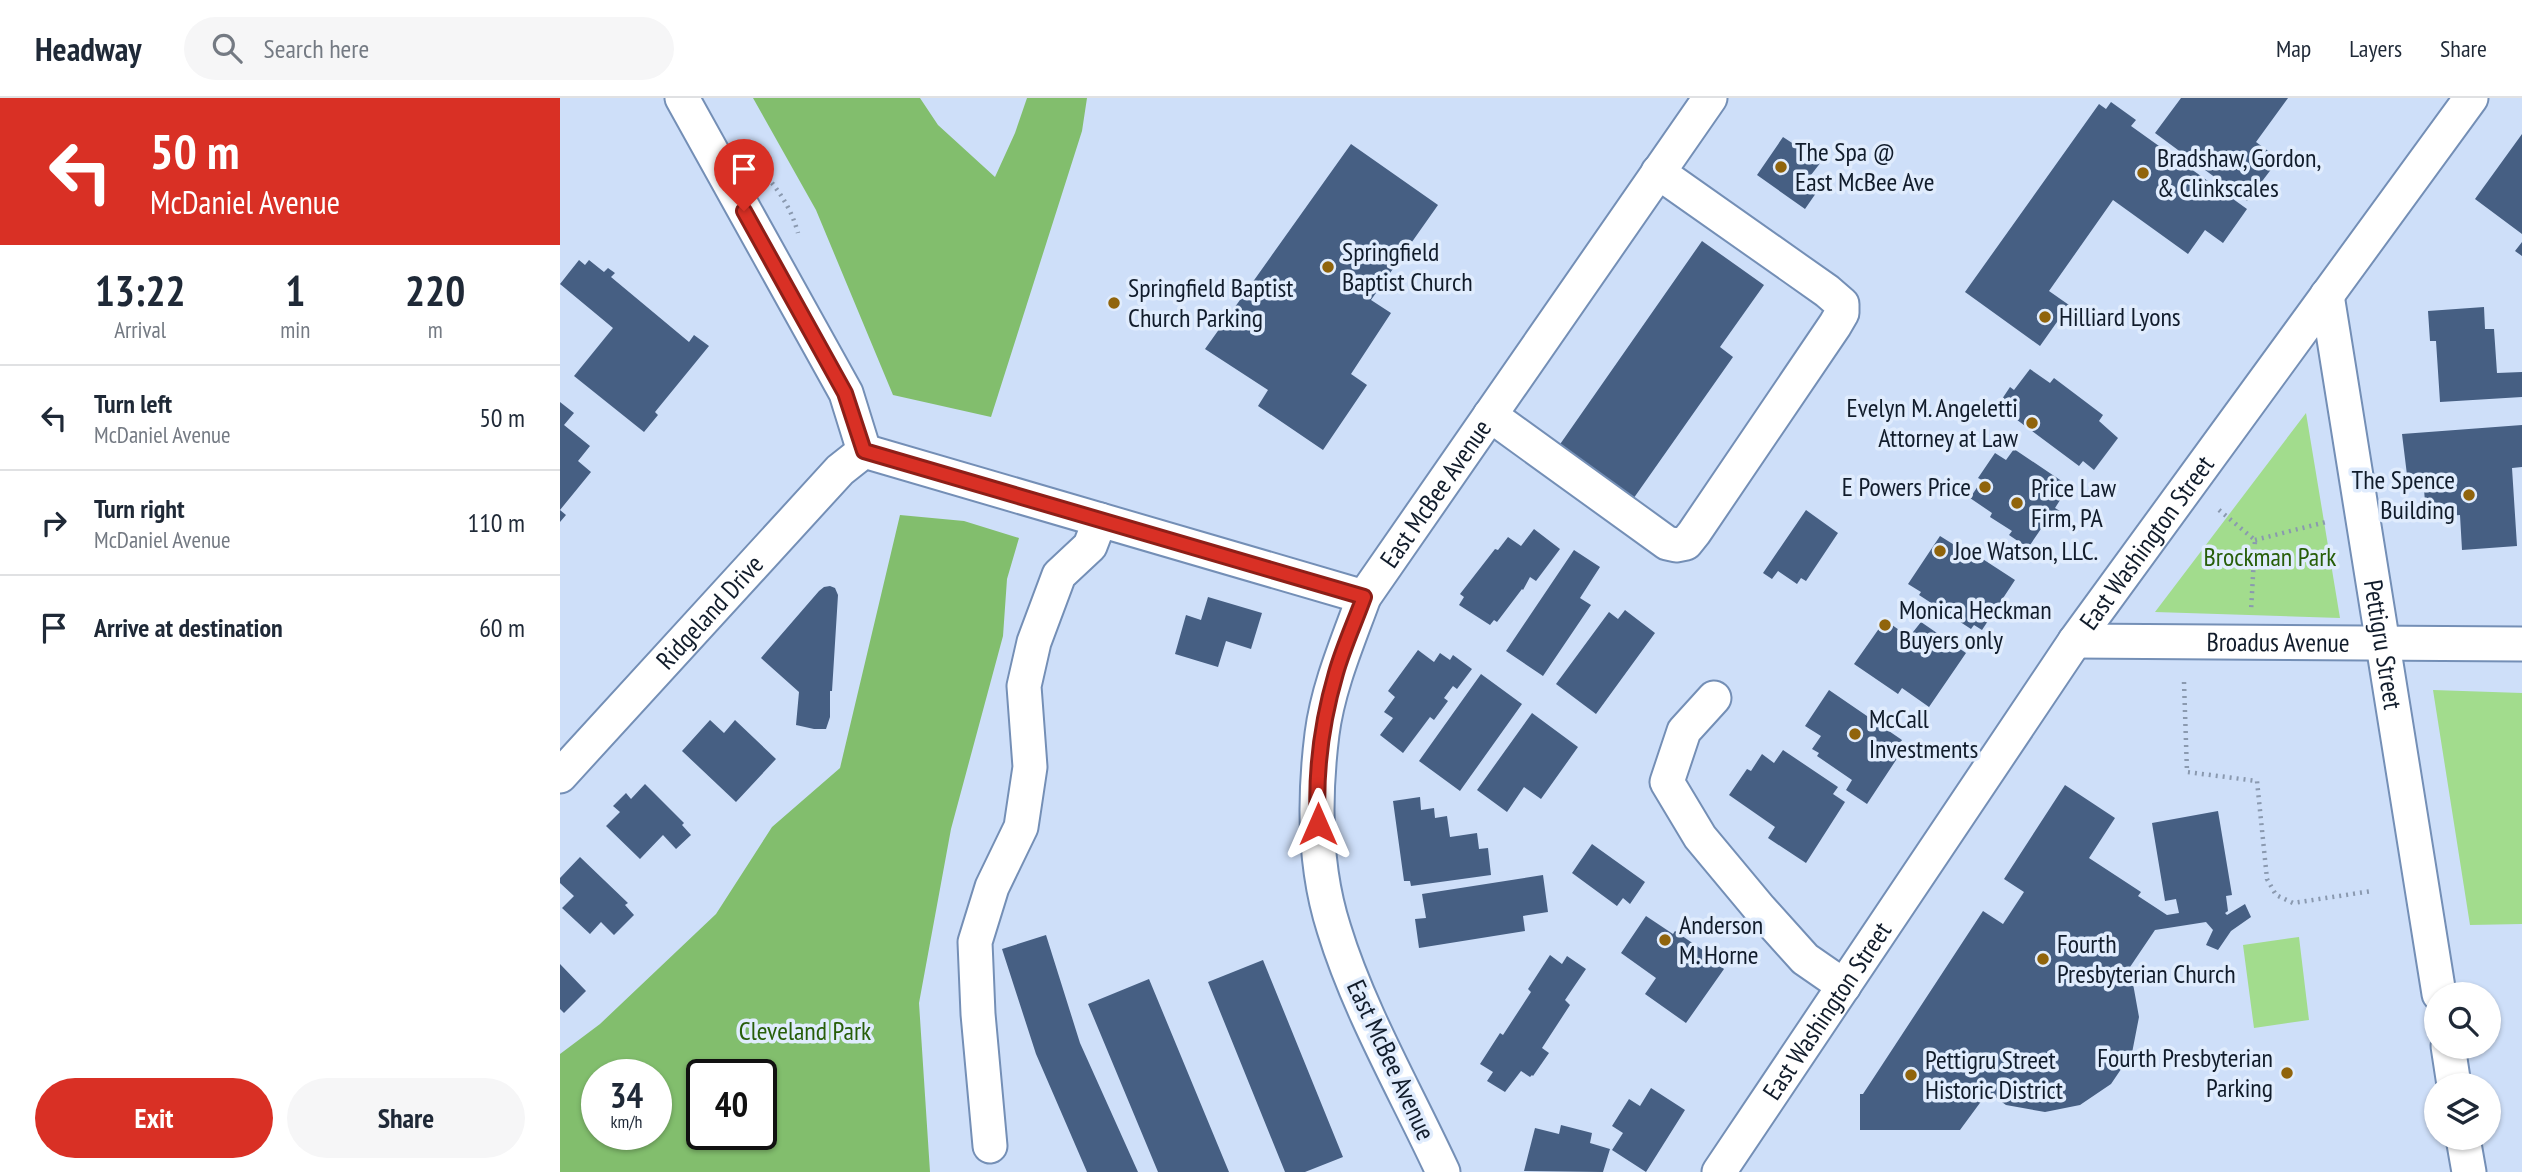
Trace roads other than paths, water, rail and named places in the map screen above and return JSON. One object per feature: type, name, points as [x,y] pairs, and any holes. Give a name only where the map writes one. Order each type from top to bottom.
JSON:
[{"type":"street","points":[[682,98],[845,393],[864,451],[1364,597]]},
{"type":"street","name":"East Washington Street","points":[[1719,1172],[2076,641],[2471,98]]},
{"type":"street","name":"East McBee Avenue","points":[[1443,1172],[1358,991],[1334,928],[1320,864],[1317,804],[1322,733],[1336,673],[1364,597],[1658,172],[1704,100]]},
{"type":"street","points":[[1490,415],[1667,543],[1686,543],[1694,533],[1835,325],[1842,313],[1842,304],[1658,172]]},
{"type":"street","name":"Pettigru Street","points":[[2327,295],[2437,982]]},
{"type":"street","name":"Ridgeland Drive","points":[[560,776],[840,470],[864,451]]},
{"type":"street","points":[[990,1146],[978,1014],[975,942],[992,887],[1021,827],[1030,767],[1024,686],[1034,642],[1059,575],[1090,546],[1100,520]]},
{"type":"street","name":"Broadus Avenue","points":[[2076,641],[2522,644]]},
{"type":"street","points":[[1714,698],[1684,731],[1667,782],[1700,838],[1760,909],[1805,959],[1844,986]]},
{"type":"street","points":[[2465,1150],[2469,1172]]},
{"type":"place","name":"The Spa @ East McBee Ave","points":[[1781,167]]},
{"type":"place","name":"Bradshaw, Gordon, & Clinkscales","points":[[2143,173]]},
{"type":"place","name":"Springfield Baptist Church","points":[[1328,267]]},
{"type":"place","name":"Springfield Baptist Church Parking","points":[[1114,303]]},
{"type":"place","name":"Hilliard Lyons","points":[[2045,317]]},
{"type":"place","name":"Evelyn M. Angeletti Attorney at Law","points":[[2032,423]]},
{"type":"place","name":"E Powers Price","points":[[1985,487]]},
{"type":"place","name":"The Spence Building","points":[[2469,495]]},
{"type":"place","name":"Price Law Firm, PA","points":[[2017,503]]},
{"type":"place","name":"Joe Watson, LLC.","points":[[1940,551]]},
{"type":"place","name":"Monica Heckman Buyers only","points":[[1885,625]]},
{"type":"place","name":"McCall Investments","points":[[1855,734]]},
{"type":"place","name":"Anderson M. Horne","points":[[1665,940]]},
{"type":"place","name":"Fourth Presbyterian Church","points":[[2043,959]]},
{"type":"place","name":"Fourth Presbyterian Parking","points":[[2287,1073]]},
{"type":"place","name":"Pettigru Street Historic District","points":[[1911,1075]]},
{"type":"park label","name":"Brockman Park","points":[[2270,557]]},
{"type":"park label","name":"Cleveland Park","points":[[805,1031]]}]
